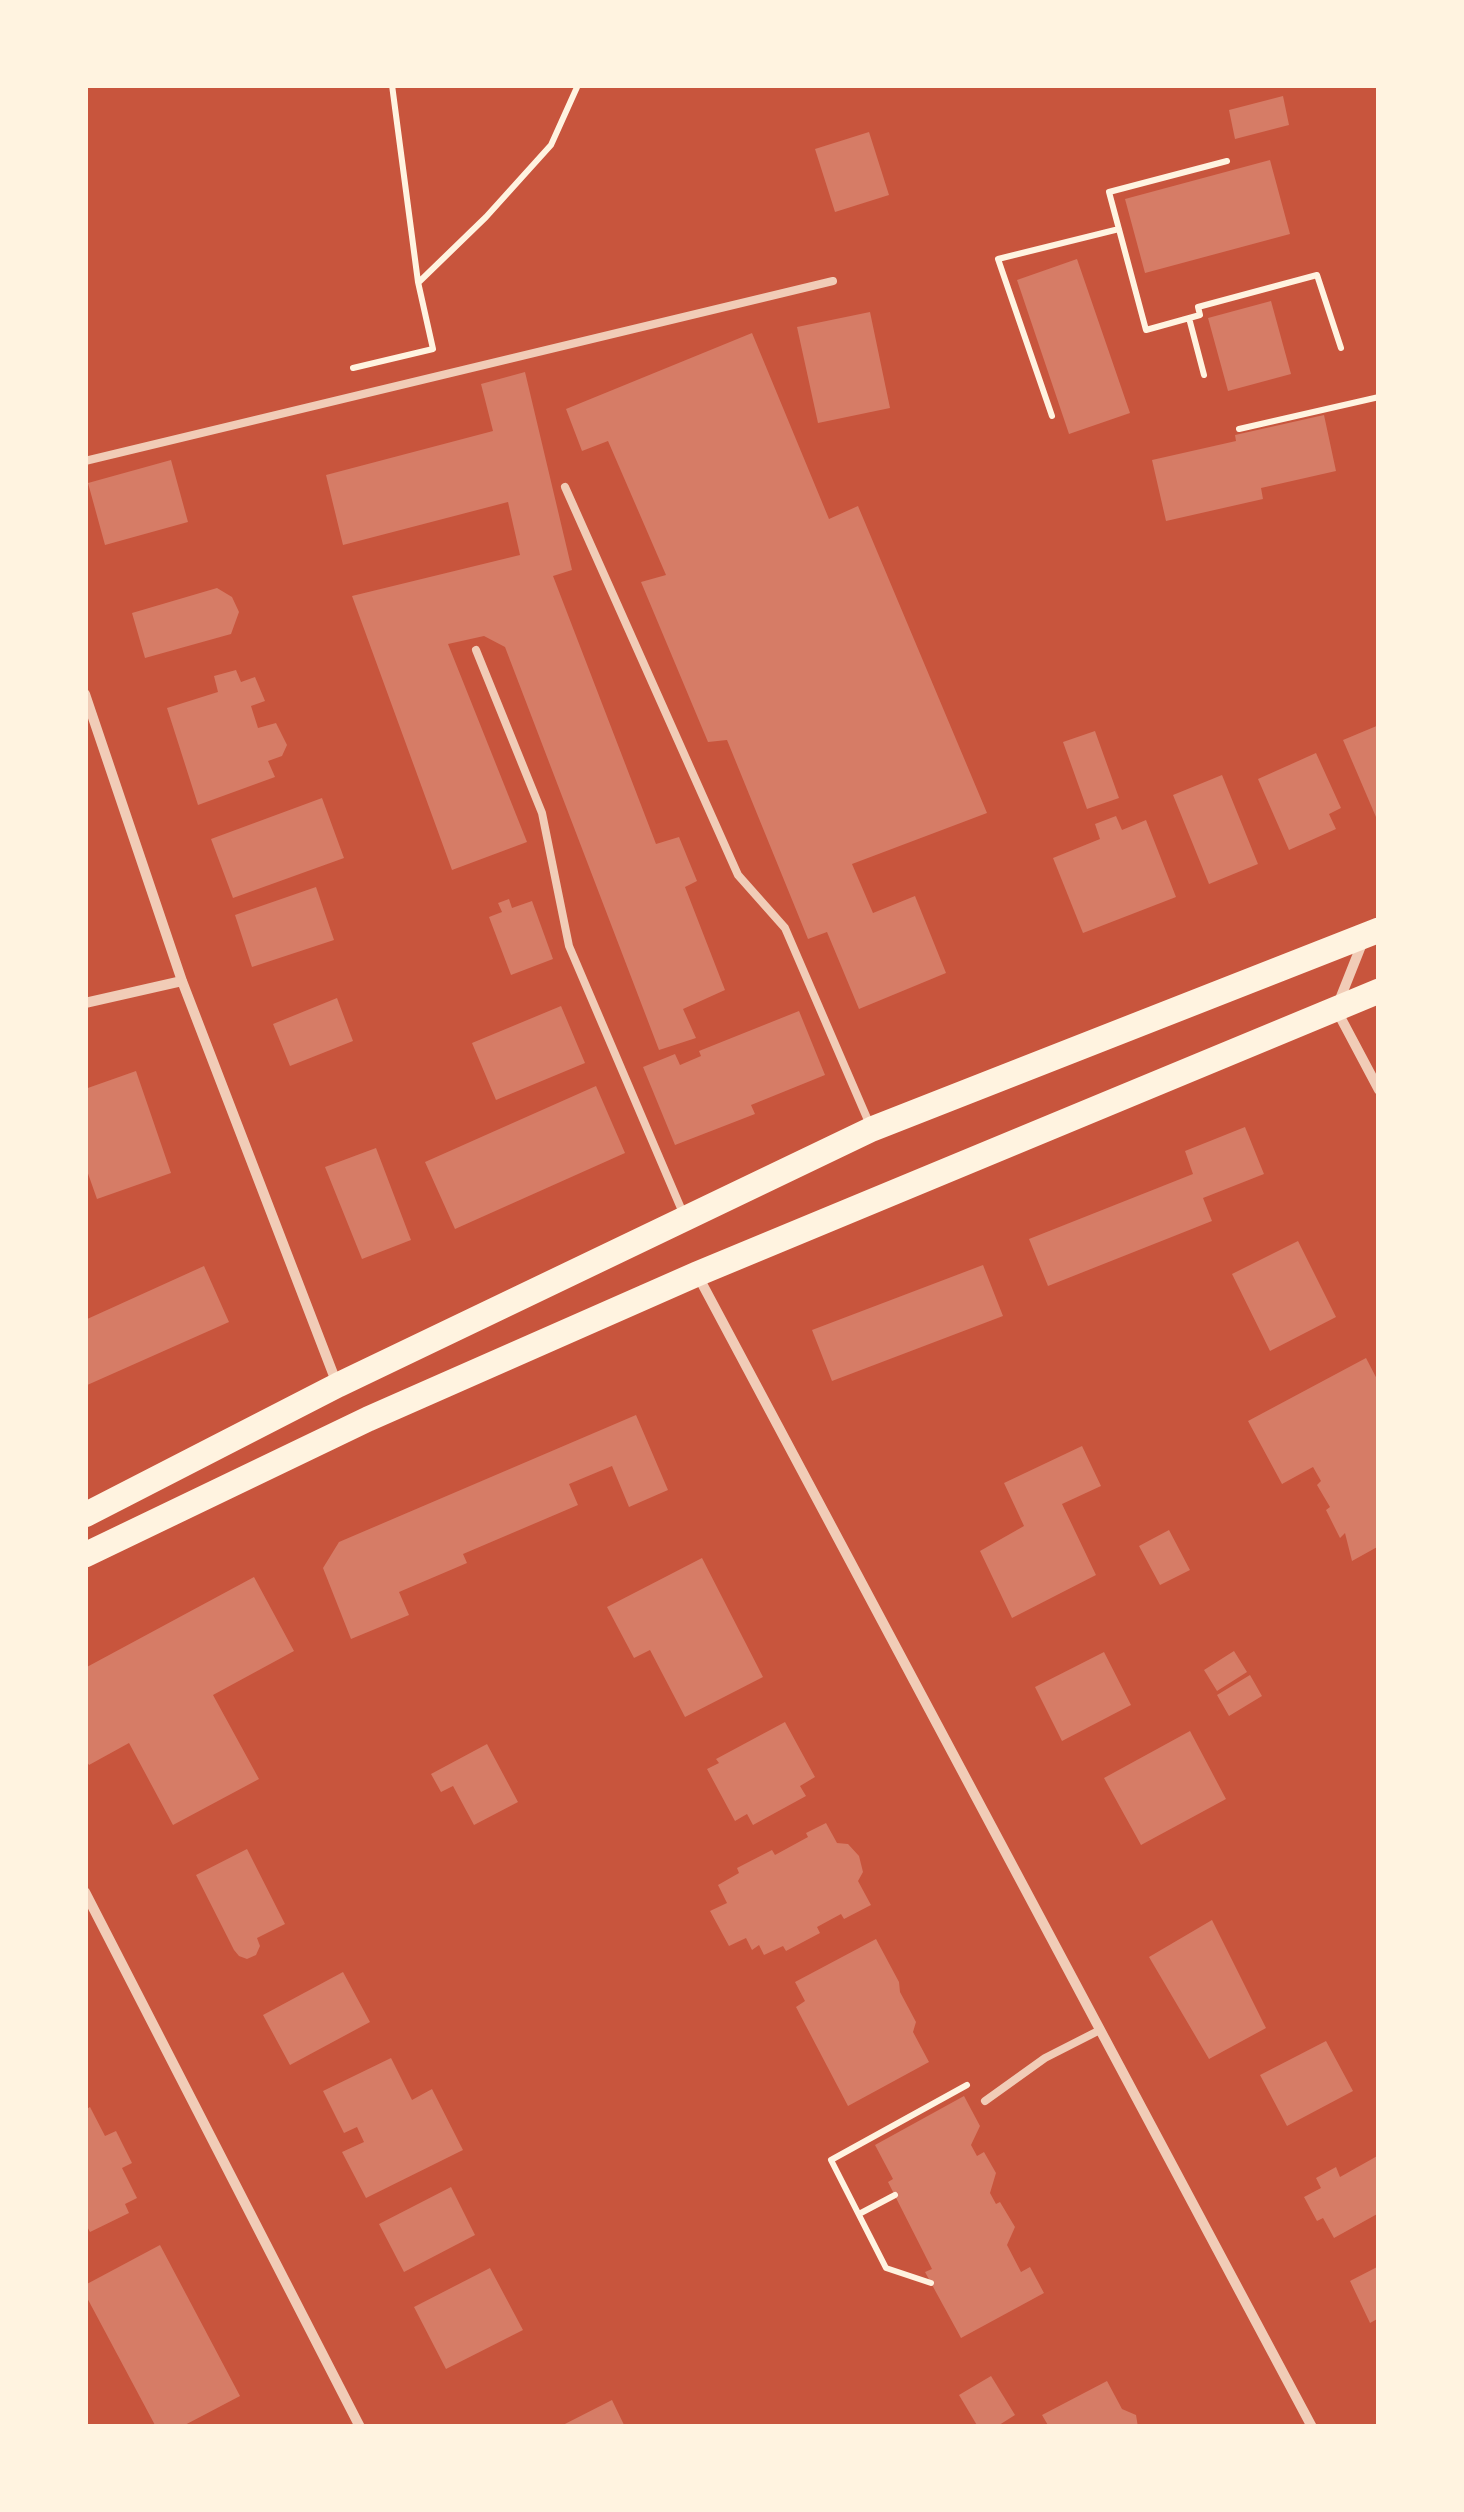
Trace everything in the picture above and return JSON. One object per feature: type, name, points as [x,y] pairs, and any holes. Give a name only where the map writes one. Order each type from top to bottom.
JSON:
[{"type":"main road","points":[[85,1515],[338,1385],[872,1129],[1372,933]]},
{"type":"main road","points":[[85,1555],[368,1419],[697,1274],[1379,990]]},
{"type":"street","points":[[85,694],[182,981],[338,1385]]},
{"type":"street","points":[[1372,933],[1336,1009],[1379,1090]]},
{"type":"street","points":[[85,1002],[182,981]]},
{"type":"street","points":[[697,1274],[1312,2427]]},
{"type":"street","points":[[85,1892],[360,2427]]},
{"type":"lane","points":[[85,461],[832,281]]},
{"type":"lane","points":[[564,488],[738,875],[784,928],[872,1129]]},
{"type":"lane","points":[[476,650],[542,813],[569,946],[685,1217]]},
{"type":"lane","points":[[985,2101],[1044,2058],[1100,2030]]},
{"type":"path","points":[[336,372],[432,349],[418,282],[392,85]]},
{"type":"path","points":[[418,282],[486,217],[551,145],[578,85]]},
{"type":"path","points":[[1227,160],[1109,192],[1146,330],[1200,315],[1198,308],[1316,275],[1341,348]]},
{"type":"path","points":[[1052,416],[998,258],[1119,229]]},
{"type":"path","points":[[1189,318],[1204,374]]},
{"type":"path","points":[[1239,428],[1379,397]]},
{"type":"path","points":[[931,2283],[886,2268],[831,2160],[976,2080]]},
{"type":"path","points":[[859,2214],[895,2195]]},
{"type":"building","points":[[1283,96],[1289,125],[1235,139],[1229,110]]},
{"type":"building","points":[[869,132],[889,195],[835,212],[815,149]]},
{"type":"building","points":[[1270,160],[1290,234],[1145,273],[1125,199]]},
{"type":"building","points":[[1077,259],[1130,413],[1069,434],[1017,280]]},
{"type":"building","points":[[1271,301],[1291,374],[1228,391],[1208,318]]},
{"type":"building","points":[[870,312],[890,408],[818,423],[797,327]]},
{"type":"building","points":[[752,333],[829,519],[858,506],[987,813],[852,864],[873,913],[915,896],[946,973],[859,1009],[827,932],[808,939],[727,740],[708,742],[641,582],[666,575],[608,441],[582,451],[566,409]]},
{"type":"building","points":[[525,372],[572,570],[553,576],[656,844],[679,837],[697,881],[685,887],[725,990],[683,1009],[696,1038],[659,1050],[505,647],[484,636],[448,644],[527,842],[452,870],[352,596],[520,555],[508,502],[343,545],[326,475],[493,431],[481,384]]},
{"type":"building","points":[[1324,415],[1336,471],[1261,488],[1263,499],[1166,521],[1152,460],[1236,441],[1235,435]]},
{"type":"building","points":[[171,460],[188,522],[105,545],[88,483]]},
{"type":"building","points":[[217,588],[232,597],[239,612],[231,634],[145,658],[132,613]]},
{"type":"building","points":[[236,670],[241,682],[255,677],[265,701],[251,706],[258,728],[276,723],[287,745],[282,756],[268,761],[275,777],[198,805],[167,708],[218,692],[214,676]]},
{"type":"building","points":[[1379,725],[1379,815],[1376,817],[1343,740]]},
{"type":"building","points":[[1095,731],[1119,798],[1087,809],[1063,742]]},
{"type":"building","points":[[1316,753],[1341,808],[1329,814],[1336,829],[1289,850],[1258,779]]},
{"type":"building","points":[[1222,775],[1258,864],[1209,884],[1173,795]]},
{"type":"building","points":[[322,798],[344,858],[233,898],[211,839]]},
{"type":"building","points":[[1116,816],[1122,830],[1146,820],[1176,897],[1083,933],[1053,858],[1100,839],[1095,824]]},
{"type":"building","points":[[316,887],[334,940],[252,967],[235,915]]},
{"type":"building","points":[[509,899],[512,908],[532,901],[553,959],[511,975],[489,917],[502,912],[498,903]]},
{"type":"building","points":[[337,998],[353,1041],[290,1066],[273,1024]]},
{"type":"building","points":[[561,1006],[585,1063],[496,1100],[472,1043]]},
{"type":"building","points":[[799,1011],[825,1075],[751,1105],[755,1114],[675,1145],[643,1067],[675,1054],[680,1065],[701,1056],[699,1051]]},
{"type":"building","points":[[136,1071],[171,1173],[97,1199],[85,1165],[85,1089]]},
{"type":"building","points":[[596,1086],[625,1153],[455,1229],[425,1162]]},
{"type":"building","points":[[1245,1127],[1264,1174],[1203,1198],[1212,1221],[1048,1286],[1029,1239],[1193,1174],[1185,1151]]},
{"type":"building","points":[[376,1148],[411,1240],[362,1259],[325,1167]]},
{"type":"building","points":[[1298,1241],[1336,1317],[1270,1351],[1232,1274]]},
{"type":"building","points":[[983,1265],[1003,1316],[832,1381],[812,1330]]},
{"type":"building","points":[[204,1266],[229,1322],[85,1386],[85,1320]]},
{"type":"building","points":[[1366,1358],[1379,1383],[1379,1546],[1352,1561],[1345,1533],[1340,1538],[1326,1510],[1330,1507],[1317,1485],[1321,1481],[1313,1467],[1282,1484],[1248,1421]]},
{"type":"building","points":[[636,1415],[668,1490],[629,1507],[612,1466],[569,1484],[578,1505],[463,1554],[467,1563],[399,1592],[409,1615],[351,1639],[323,1568],[339,1542]]},
{"type":"building","points":[[1082,1446],[1101,1486],[1062,1504],[1096,1575],[1012,1618],[980,1551],[1024,1526],[1004,1483]]},
{"type":"building","points":[[1169,1530],[1190,1570],[1160,1585],[1139,1546]]},
{"type":"building","points":[[702,1558],[763,1677],[685,1717],[650,1650],[634,1658],[607,1607]]},
{"type":"building","points":[[254,1577],[294,1651],[213,1695],[259,1779],[173,1825],[129,1743],[89,1765],[85,1759],[85,1668]]},
{"type":"building","points":[[1234,1651],[1247,1672],[1217,1691],[1204,1670]]},
{"type":"building","points":[[1104,1652],[1131,1705],[1062,1741],[1035,1687]]},
{"type":"building","points":[[1250,1675],[1262,1696],[1229,1716],[1217,1695]]},
{"type":"building","points":[[785,1722],[815,1777],[800,1786],[806,1796],[753,1825],[747,1814],[735,1821],[707,1769],[719,1763],[716,1759]]},
{"type":"building","points":[[1190,1731],[1226,1799],[1141,1845],[1104,1778]]},
{"type":"building","points":[[487,1744],[518,1802],[474,1825],[453,1786],[441,1792],[431,1774]]},
{"type":"building","points":[[826,1823],[837,1843],[848,1844],[859,1856],[863,1872],[858,1881],[871,1905],[844,1919],[841,1914],[817,1927],[820,1933],[786,1951],[783,1946],[764,1955],[759,1945],[752,1950],[746,1938],[729,1946],[710,1911],[727,1903],[718,1885],[739,1873],[737,1868],[772,1850],[775,1855]]},
{"type":"building","points":[[247,1849],[285,1924],[257,1938],[260,1946],[256,1955],[247,1959],[234,1950],[196,1875]]},
{"type":"building","points":[[1212,1920],[1266,2028],[1209,2059],[1149,1957]]},
{"type":"building","points":[[876,1939],[899,1982],[916,2022],[913,2032],[929,2062],[848,2106],[796,2007],[805,2001],[795,1982]]},
{"type":"building","points":[[343,1972],[370,2022],[290,2065],[263,2015]]},
{"type":"building","points":[[1326,2041],[1353,2091],[1287,2126],[1260,2075]]},
{"type":"building","points":[[391,2058],[412,2100],[432,2089],[463,2150],[366,2198],[342,2152],[364,2142],[357,2127],[344,2133],[323,2091]]},
{"type":"building","points":[[964,2096],[980,2126],[971,2145],[977,2156],[984,2152],[996,2173],[990,2193],[1015,2227],[1007,2245],[1021,2272],[1030,2267],[1044,2293],[961,2338],[925,2272],[932,2269],[888,2182],[893,2179],[875,2145]]},
{"type":"building","points":[[90,2107],[105,2136],[116,2131],[132,2163],[122,2168],[137,2198],[125,2204],[129,2213],[90,2232],[85,2223],[85,2110]]},
{"type":"building","points":[[1379,2155],[1379,2213],[1334,2238],[1323,2218],[1317,2221],[1304,2197],[1321,2188],[1316,2178],[1336,2167],[1340,2177]]},
{"type":"building","points":[[451,2187],[475,2235],[404,2272],[379,2224]]},
{"type":"building","points":[[160,2245],[240,2396],[181,2427],[156,2427],[85,2294],[85,2285]]},
{"type":"building","points":[[1379,2266],[1379,2318],[1370,2323],[1350,2281]]},
{"type":"building","points":[[490,2268],[523,2330],[446,2369],[414,2307]]},
{"type":"building","points":[[991,2376],[1015,2415],[996,2427],[978,2427],[959,2395]]},
{"type":"building","points":[[1107,2381],[1122,2409],[1136,2415],[1138,2427],[1049,2427],[1042,2415]]},
{"type":"building","points":[[612,2400],[625,2427],[559,2427]]}]
